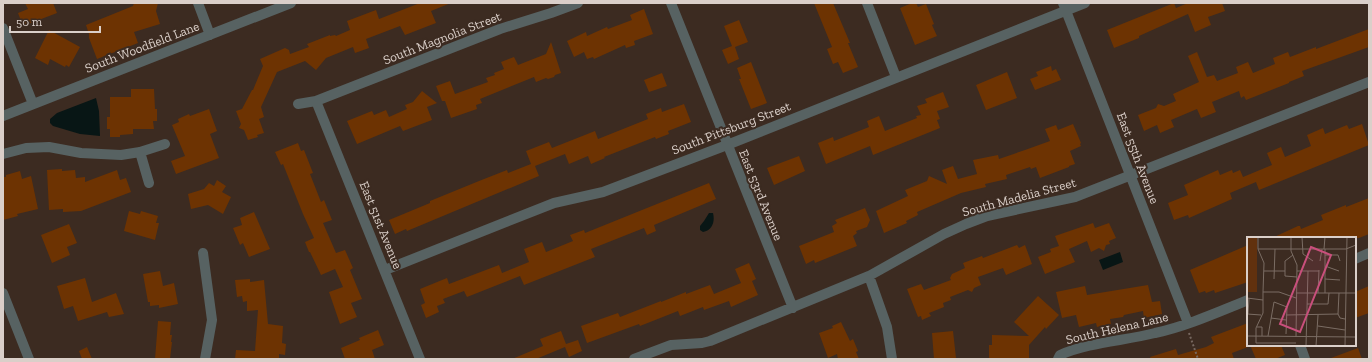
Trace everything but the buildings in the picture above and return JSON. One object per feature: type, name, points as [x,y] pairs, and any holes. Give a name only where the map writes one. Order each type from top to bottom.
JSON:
[{"type":"street","points":[[198,3],[210,35]]},
{"type":"street","name":"South Woodfield Lane","points":[[3,116],[291,3]]},
{"type":"street","name":"South Magnolia Street","points":[[298,104],[316,101],[500,29],[578,3]]},
{"type":"street","name":"East 53rd Avenue","points":[[671,3],[792,308]]},
{"type":"street","points":[[867,3],[896,77]]},
{"type":"street","name":"South Pittsburg Street","points":[[385,270],[554,203],[603,192],[727,145],[1064,7],[1085,3]]},
{"type":"street","name":"East 55th Avenue","points":[[1064,7],[1189,328]]},
{"type":"street","points":[[3,28],[33,104]]},
{"type":"street","name":"South Madelia Street","points":[[634,359],[671,345],[710,341],[869,276],[944,234],[966,224],[987,216],[1065,200],[1369,82]]},
{"type":"street","name":"East 51st Avenue","points":[[316,101],[420,359]]},
{"type":"street","points":[[3,154],[26,148],[49,147],[81,153],[121,155],[140,152],[165,144]]},
{"type":"street","points":[[140,152],[149,183]]},
{"type":"street","points":[[203,253],[212,320],[205,359]]},
{"type":"street","points":[[1356,258],[1369,253]]},
{"type":"street","points":[[869,276],[887,327],[892,359]]},
{"type":"street","points":[[3,294],[8,318],[29,359]]},
{"type":"street","name":"South Helena Lane","points":[[1059,357],[1074,348],[1189,328],[1247,300]]},
{"type":"street","points":[[1300,346],[1305,359]]},
{"type":"path","points":[[1189,328],[1198,359]]},
{"type":"shaded area","points":[[96,98],[99,111],[100,136],[80,134],[53,126],[50,123],[50,119],[57,113]]},
{"type":"shaded area","points":[[709,213],[713,213],[714,219],[711,227],[703,232],[700,230],[700,226]]},
{"type":"shaded area","points":[[1120,252],[1123,262],[1103,270],[1099,260]]}]
